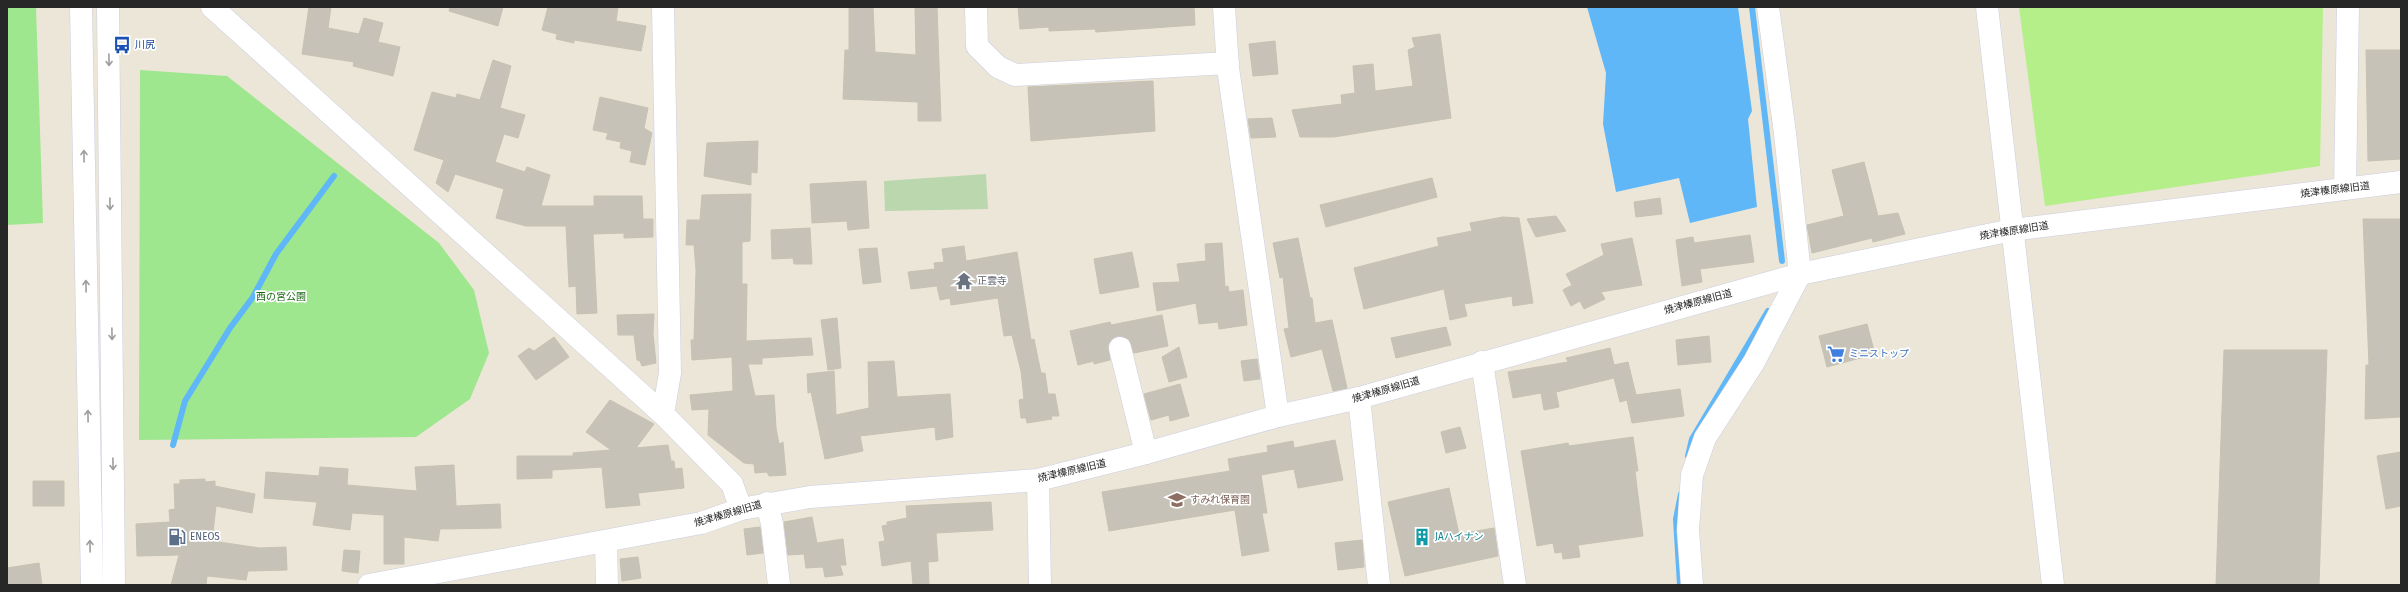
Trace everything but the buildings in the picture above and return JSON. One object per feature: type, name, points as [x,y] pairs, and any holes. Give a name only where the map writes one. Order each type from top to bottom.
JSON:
[{"type":"street","points":[[81,7],[92,585]]},
{"type":"street","points":[[108,7],[114,585]]},
{"type":"street","points":[[212,7],[662,414],[732,484],[741,509]]},
{"type":"street","points":[[662,414],[670,373],[663,7]]},
{"type":"street","points":[[976,7],[977,46],[998,67],[1015,75],[1228,63]]},
{"type":"street","points":[[1224,7],[1228,63],[1278,416]]},
{"type":"street","points":[[1692,585],[1688,530],[1692,475],[1694,468],[1705,438],[1754,362],[1800,274],[1785,133],[1768,7]]},
{"type":"street","points":[[1987,7],[2053,585]]},
{"type":"street","points":[[2345,189],[2348,7]]},
{"type":"street","name":"焼津榛原線旧道","points":[[369,585],[606,543],[701,523],[741,509],[767,503],[810,497],[1038,480],[1146,453],[1278,416],[1359,398],[1482,362],[1800,274],[2012,230],[2401,182]]},
{"type":"street","points":[[1120,348],[1146,453]]},
{"type":"street","points":[[1482,362],[1515,585]]},
{"type":"street","points":[[1359,398],[1379,585]]},
{"type":"street","points":[[1038,480],[1040,585]]},
{"type":"street","points":[[767,503],[772,524],[779,585]]},
{"type":"street","points":[[606,543],[606,585]]},
{"type":"green space","points":[[7,7],[36,7],[43,223],[7,225]]},
{"type":"green space","points":[[2019,7],[2323,7],[2320,166],[2045,206]]},
{"type":"green space","name":"西の宮公園","points":[[140,70],[227,76],[439,243],[474,290],[489,353],[470,399],[416,437],[139,440]]},
{"type":"green space","points":[[986,174],[988,209],[885,211],[884,181]]},
{"type":"water","points":[[1587,7],[1738,7],[1752,111],[1748,119],[1757,207],[1690,223],[1679,178],[1616,192],[1603,124],[1606,73]]},
{"type":"waterway","points":[[1752,7],[1782,261]]},
{"type":"waterway","points":[[173,445],[185,401],[230,328],[253,297],[276,254],[334,176]]},
{"type":"waterway","points":[[1688,456],[1692,439],[1768,311]]},
{"type":"waterway","points":[[1680,585],[1676,519],[1681,494]]},
{"type":"place","name":"川尻","points":[[122,45]]},
{"type":"place","name":"正雲寺","points":[[964,281]]},
{"type":"place","name":"ミニストップ","points":[[1836,354]]},
{"type":"place","name":"すみれ保育園","points":[[1177,500]]},
{"type":"place","name":"ENEOS","points":[[177,537]]},
{"type":"place","name":"JAハイナン","points":[[1422,537]]}]
